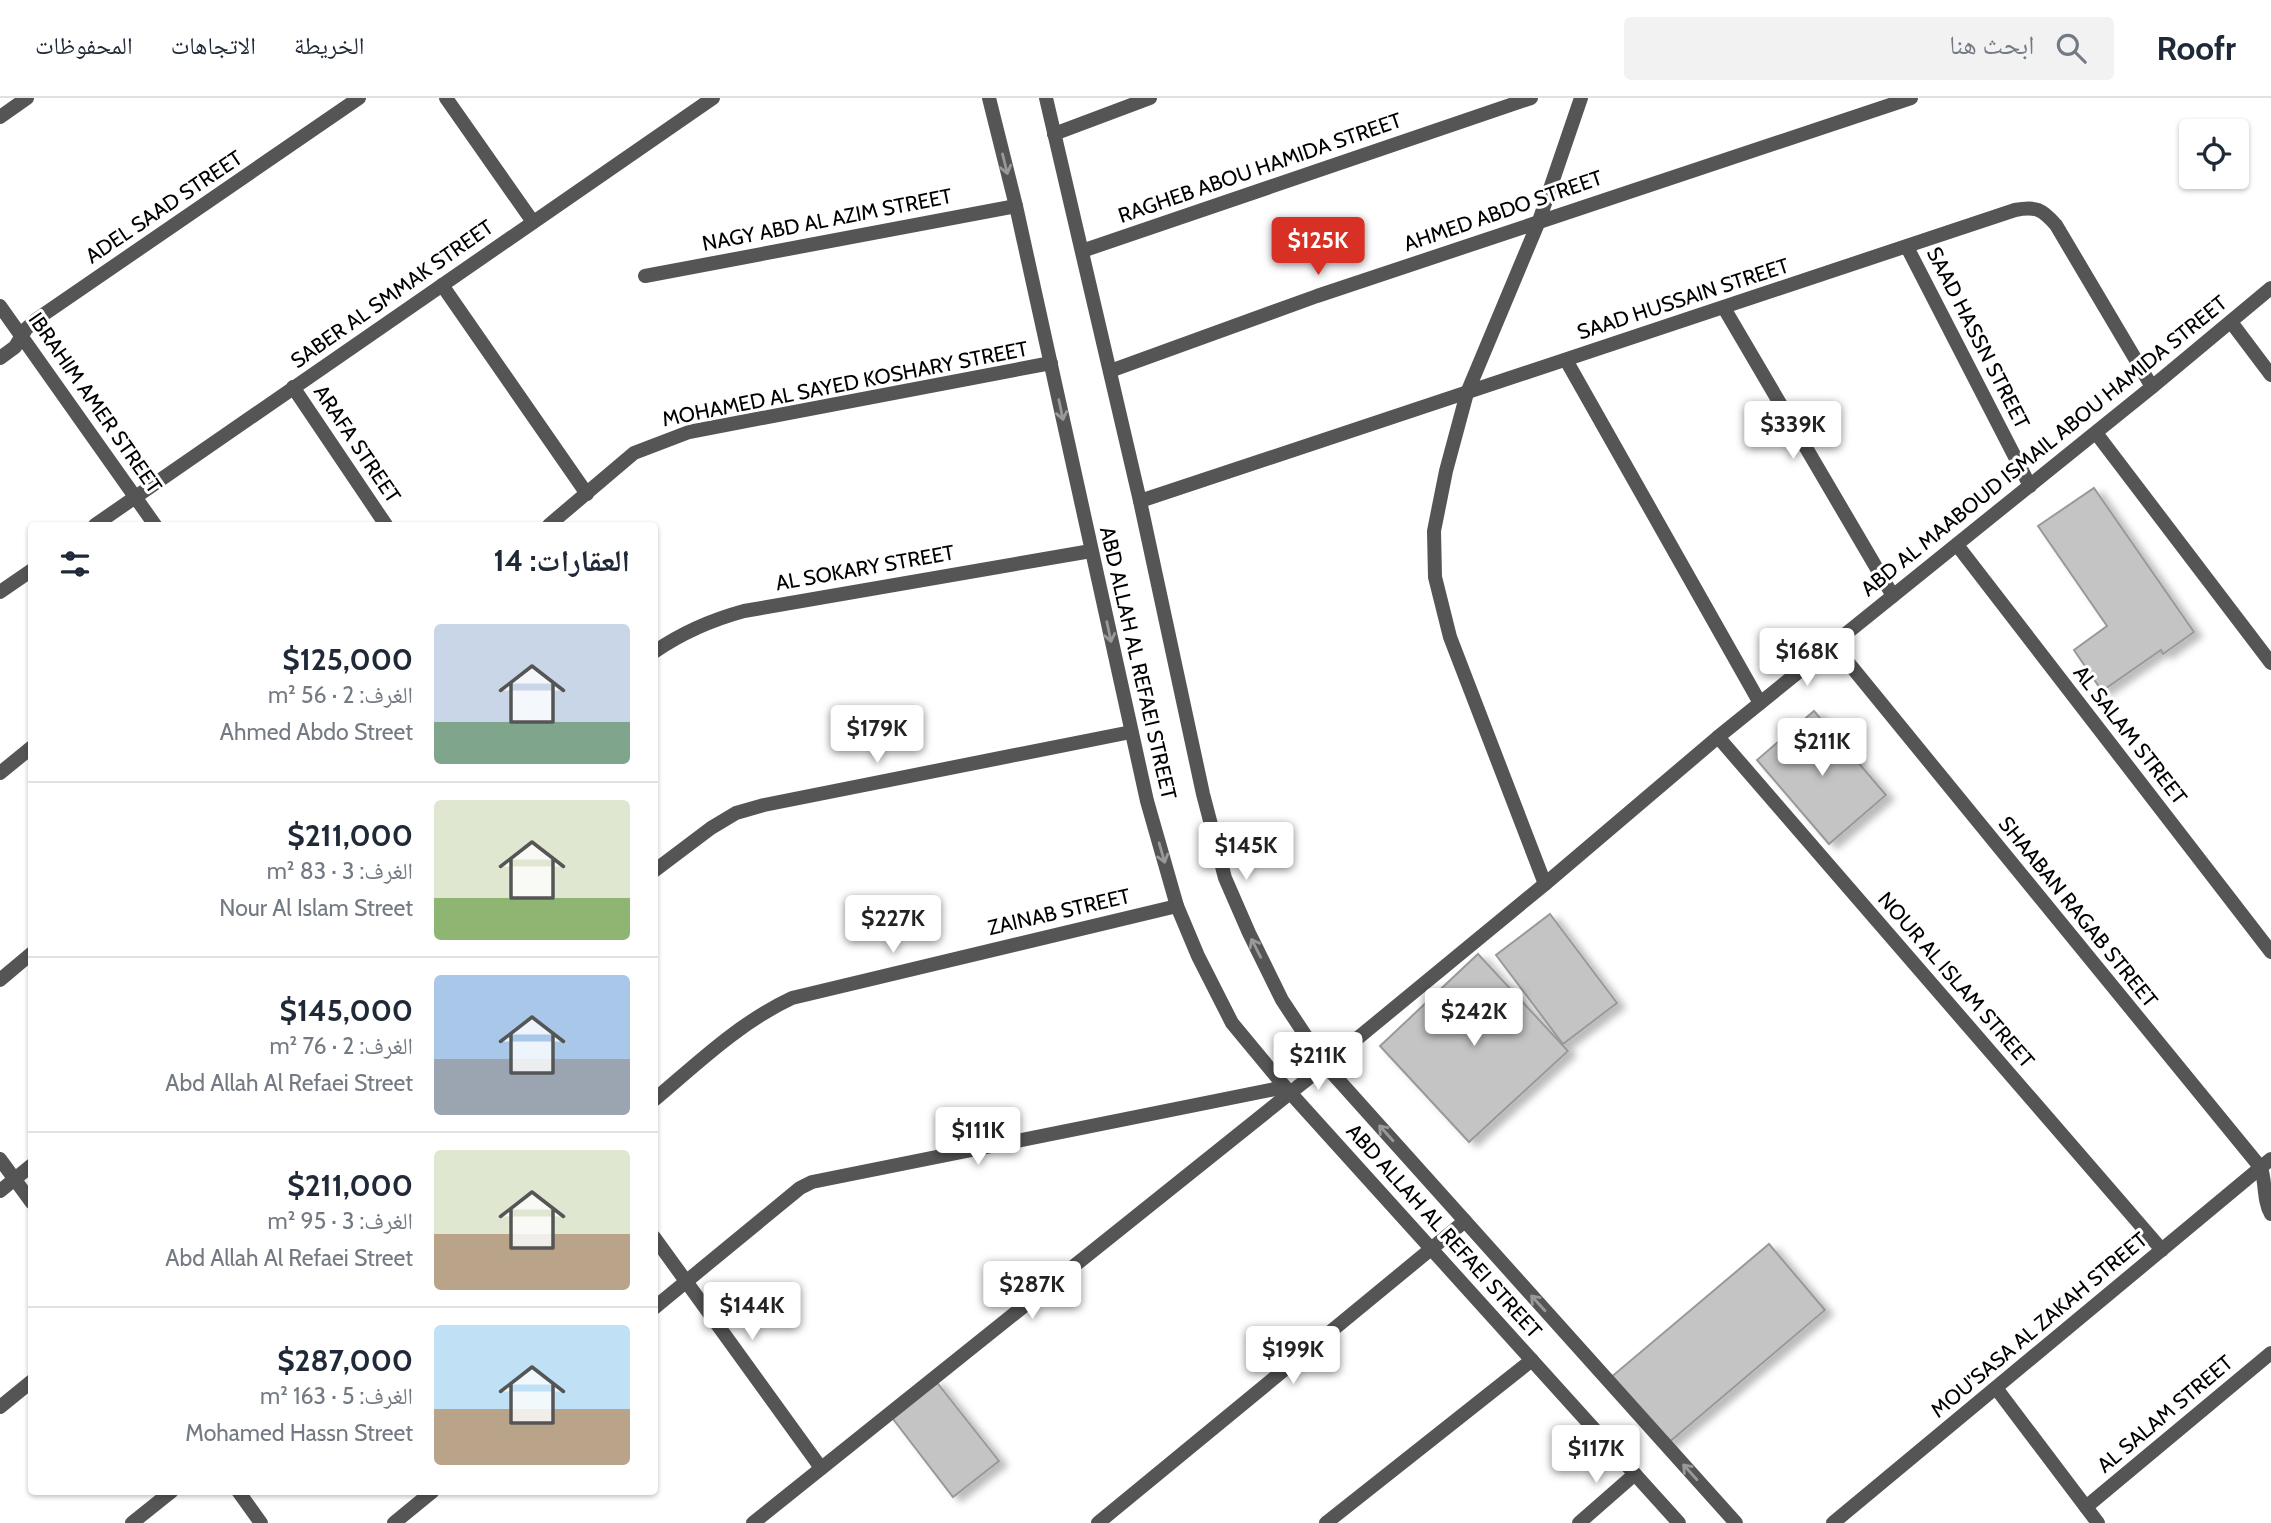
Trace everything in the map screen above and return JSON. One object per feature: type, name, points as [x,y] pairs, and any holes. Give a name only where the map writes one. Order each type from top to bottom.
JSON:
[{"type":"street","points":[[0,117],[27,98]]},
{"type":"street","name":"ADEL SAAD STREET","points":[[0,358],[15,347],[37,318],[359,98]]},
{"type":"street","points":[[446,98],[533,222]]},
{"type":"street","name":"SABER AL SMMAK STREET","points":[[98,522],[713,98]]},
{"type":"street","name":"ABD ALLAH AL REFAEI STREET","points":[[989,98],[1016,206],[1147,801],[1177,906],[1198,956],[1232,1023],[1288,1089],[1679,1523]]},
{"type":"street","name":"ABD ALLAH AL REFAEI STREET","points":[[1046,98],[1140,502],[1203,794],[1225,878],[1249,933],[1282,1000],[1325,1065],[1736,1523]]},
{"type":"street","points":[[1054,134],[1150,98]]},
{"type":"street","name":"RAGHEB ABOU HAMIDA STREET","points":[[1082,251],[1531,98]]},
{"type":"street","points":[[1545,884],[1450,638],[1435,577],[1434,531],[1446,471],[1467,393],[1539,220],[1581,98]]},
{"type":"street","name":"AHMED ABDO STREET","points":[[1110,371],[1539,220],[1911,98]]},
{"type":"street","name":"NAGY ABD AL AZIM STREET","points":[[645,275],[1016,206]]},
{"type":"street","name":"SAAD HUSSAIN STREET","points":[[1140,502],[2015,210],[2031,207],[2045,213],[2056,225],[2152,387]]},
{"type":"street","name":"SAAD HASSN STREET","points":[[1907,247],[2030,486]]},
{"type":"street","points":[[442,285],[587,494]]},
{"type":"street","name":"ABD AL MAABOUD ISMAIL ABOU HAMIDA STREET","points":[[753,1523],[1288,1089],[1325,1065],[1718,737],[2271,289]]},
{"type":"street","name":"IBRAHIM AMER STREET","points":[[0,306],[153,522]]},
{"type":"street","points":[[1724,308],[1893,596]]},
{"type":"street","points":[[2231,322],[2271,374]]},
{"type":"street","points":[[1566,360],[1760,703]]},
{"type":"street","name":"MOHAMED AL SAYED KOSHARY STREET","points":[[554,522],[634,453],[689,432],[1051,363]]},
{"type":"street","name":"ARAFA STREET","points":[[293,387],[384,522]]},
{"type":"street","points":[[2096,433],[2271,663]]},
{"type":"street","name":"AL SALAM STREET","points":[[1957,545],[2271,952]]},
{"type":"street","name":"AL SOKARY STREET","points":[[658,649],[708,621],[744,611],[1091,551]]},
{"type":"street","points":[[0,593],[28,573]]},
{"type":"street","name":"SHAABAN RAGAB STREET","points":[[1833,645],[2266,1164]]},
{"type":"street","points":[[658,869],[711,828],[736,813],[764,805],[1132,732]]},
{"type":"street","name":"NOUR AL ISLAM STREET","points":[[1718,737],[2162,1250]]},
{"type":"street","points":[[0,773],[28,750]]},
{"type":"street","name":"ZAINAB STREET","points":[[658,1097],[741,1026],[792,998],[1177,906]]},
{"type":"street","points":[[0,979],[28,956]]},
{"type":"street","points":[[658,1305],[800,1188],[812,1182],[1288,1089]]},
{"type":"street","points":[[0,1158],[28,1198]]},
{"type":"street","points":[[2266,1164],[2266,1202],[2271,1214]]},
{"type":"street","name":"MOU'SASA AL ZAKAH STREET","points":[[1833,1523],[2266,1164]]},
{"type":"street","points":[[0,1191],[28,1168]]},
{"type":"street","points":[[1098,1523],[1465,1222]]},
{"type":"street","points":[[658,1242],[821,1468]]},
{"type":"street","name":"AL SALAM STREET","points":[[2086,1507],[2271,1353]]},
{"type":"street","points":[[1326,1523],[1532,1360]]},
{"type":"street","points":[[0,1407],[28,1384]]},
{"type":"street","points":[[1996,1388],[2098,1523]]},
{"type":"street","points":[[1579,1523],[1635,1474]]},
{"type":"street","points":[[132,1523],[167,1495]]},
{"type":"street","points":[[242,1495],[261,1523]]},
{"type":"street","points":[[394,1523],[428,1495]]},
{"type":"building","points":[[2094,488],[2194,632],[2163,654],[2161,650],[2102,691],[2074,650],[2107,626],[2038,526]]},
{"type":"building","points":[[1814,711],[1886,795],[1829,844],[1757,760]]},
{"type":"building","points":[[1550,914],[1617,1003],[1563,1044],[1496,955]]},
{"type":"building","points":[[1478,954],[1568,1051],[1469,1142],[1380,1046]]},
{"type":"building","points":[[1769,1244],[1825,1310],[1667,1444],[1610,1378]]},
{"type":"building","points":[[935,1380],[999,1461],[953,1497],[890,1415]]}]
